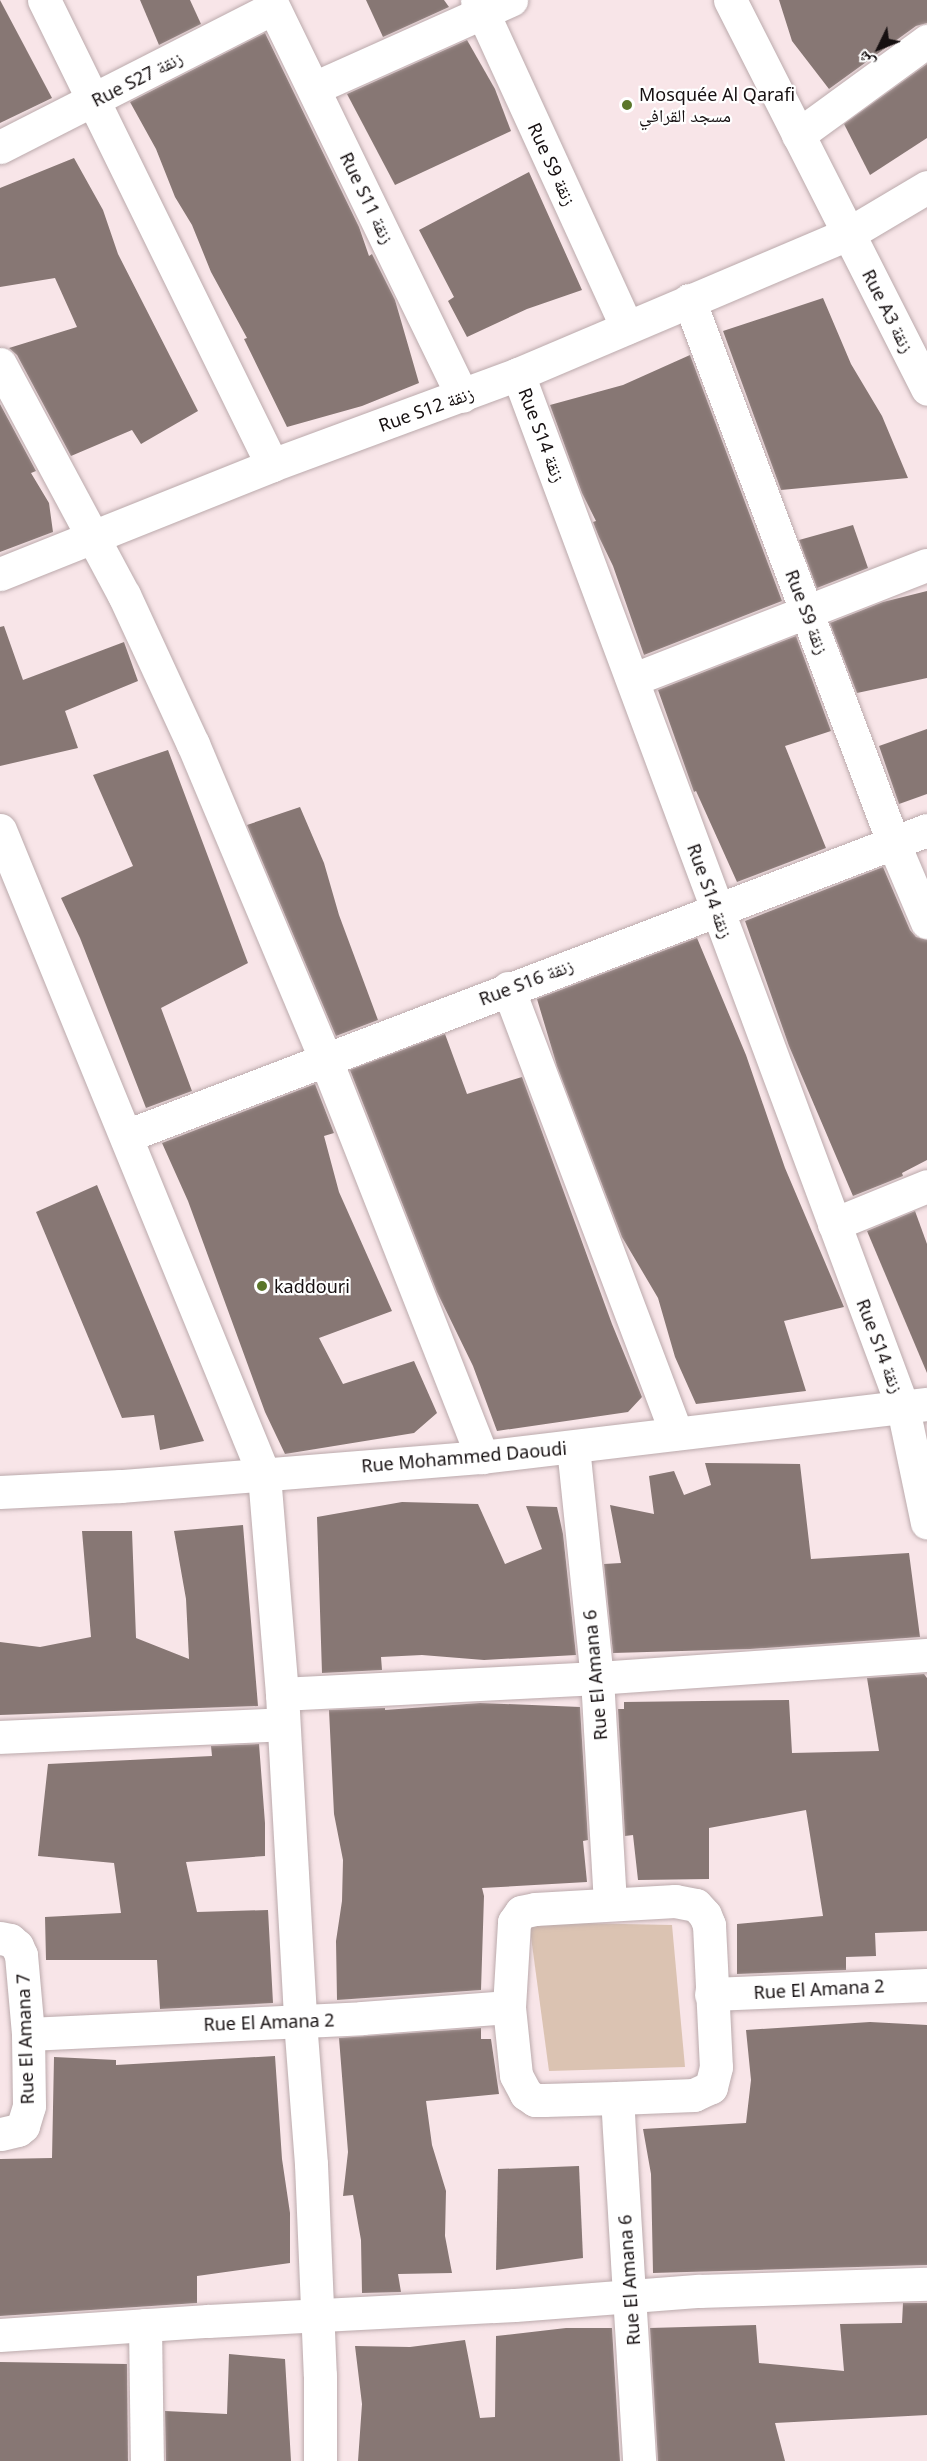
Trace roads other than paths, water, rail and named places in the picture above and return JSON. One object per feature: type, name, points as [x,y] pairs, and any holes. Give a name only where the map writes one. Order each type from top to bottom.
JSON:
[{"type":"street","points":[[44,0],[272,465]]},
{"type":"street","name":"Rue A3 زنقة","points":[[730,0],[927,388]]},
{"type":"street","name":"Rue S27 زنقة","points":[[0,147],[93,102],[271,4]]},
{"type":"street","name":"Rue S11 زنقة","points":[[271,4],[314,88],[462,396]]},
{"type":"street","points":[[314,88],[490,4]]},
{"type":"street","name":"Rue S9 زنقة","points":[[490,4],[627,327]]},
{"type":"street","points":[[798,135],[927,41]]},
{"type":"street","name":"Rue S12 زنقة","points":[[0,574],[272,465],[518,374],[848,234],[927,187]]},
{"type":"street","name":"Rue S9 زنقة","points":[[689,300],[893,842],[927,922]]},
{"type":"street","points":[[0,364],[157,662],[325,1058],[482,1457]]},
{"type":"street","name":"Rue S14 زنقة","points":[[518,374],[634,679],[834,1224],[915,1406],[927,1523]]},
{"type":"street","points":[[634,679],[927,565]]},
{"type":"street","points":[[0,830],[264,1475],[283,1709],[300,2021],[311,2164],[320,2461]]},
{"type":"street","name":"Rue S16 زنقة","points":[[126,1136],[508,988],[927,830]]},
{"type":"street","points":[[508,988],[676,1433]]},
{"type":"street","points":[[834,1224],[927,1186]]},
{"type":"street","name":"Rue Mohammed Daoudi","points":[[0,1492],[264,1475],[482,1457],[915,1406]]},
{"type":"street","name":"Rue El Amana 6","points":[[573,1447],[597,1678],[610,1902]]},
{"type":"street","points":[[0,1737],[597,1678],[927,1655]]},
{"type":"street","points":[[675,1900],[696,1905],[705,1915],[709,1925],[711,1994],[716,2067],[711,2087],[694,2095],[535,2100],[526,2094],[516,2074],[509,2007],[511,1938],[514,1922],[521,1912],[552,1906],[610,1902],[675,1900]]},
{"type":"street","name":"Rue El Amana 7","points":[[0,1938],[10,1940],[17,1946],[21,1955],[28,2034],[27,2118],[18,2130],[0,2134]]},
{"type":"street","name":"Rue El Amana 2","points":[[711,1994],[927,1985]]},
{"type":"street","name":"Rue El Amana 2","points":[[28,2034],[300,2021],[509,2007]]},
{"type":"street","name":"Rue El Amana 6","points":[[617,2098],[639,2461]]},
{"type":"street","points":[[0,2335],[515,2305],[630,2295],[927,2284]]},
{"type":"street","points":[[145,2325],[147,2461]]},
{"type":"place","name":"Mosquée Al Qarafi مسجد القرافي","points":[[627,105]]},
{"type":"place","name":"kaddouri","points":[[262,1286]]}]
